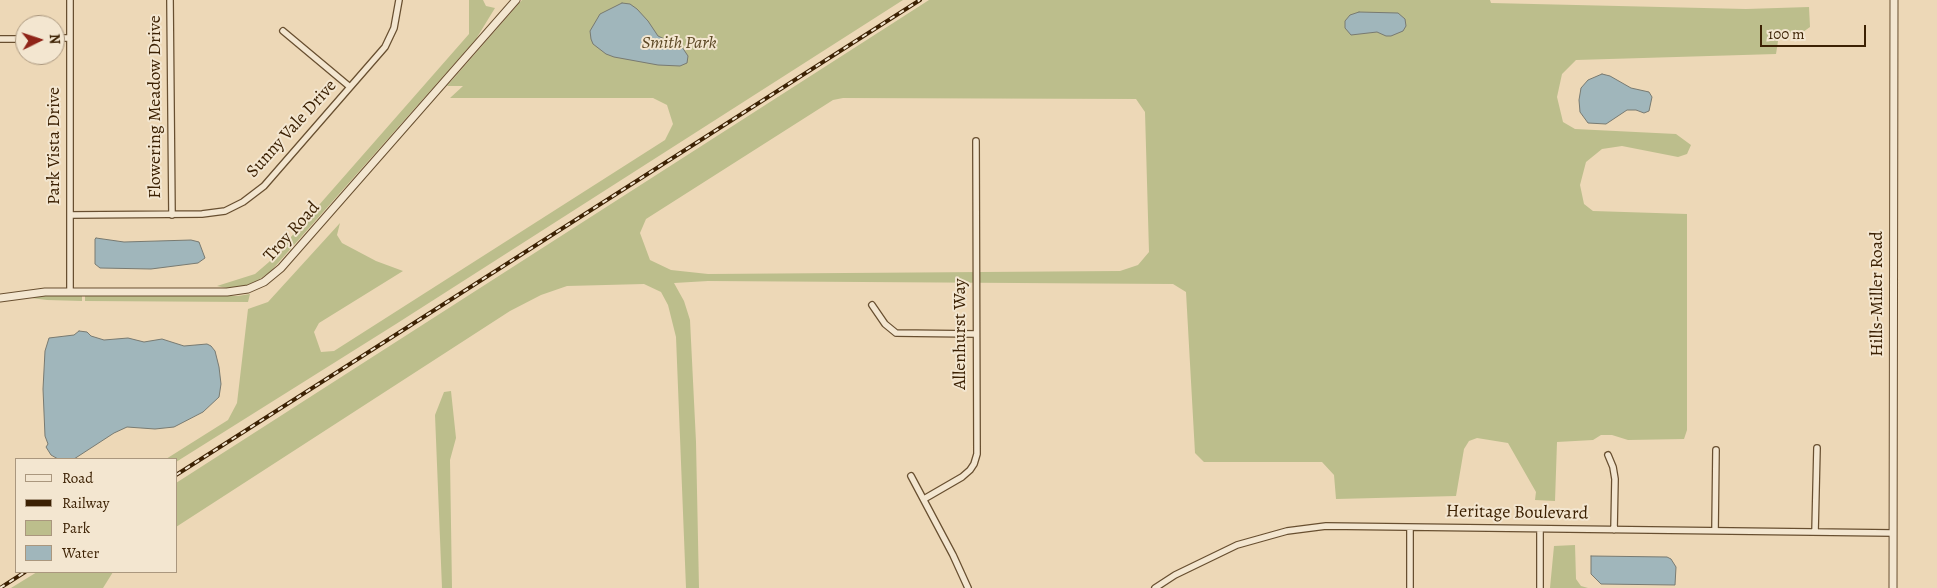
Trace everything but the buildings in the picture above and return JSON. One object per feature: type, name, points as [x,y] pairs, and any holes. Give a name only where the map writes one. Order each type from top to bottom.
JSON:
[{"type":"street","name":"Park Vista Drive","points":[[70,0],[70,292]]},
{"type":"street","name":"Flowering Meadow Drive","points":[[170,0],[172,215]]},
{"type":"street","name":"Sunny Vale Drive","points":[[70,214],[202,214],[225,210],[243,202],[264,186],[385,47],[394,28],[400,0]]},
{"type":"street","name":"Troy Road","points":[[0,298],[25,293],[227,292],[248,290],[264,282],[287,261],[516,0]]},
{"type":"street","name":"Hills-Miller Road","points":[[1893,588],[1894,0]]},
{"type":"street","points":[[283,31],[350,87]]},
{"type":"street","points":[[65,38],[70,38]]},
{"type":"street","points":[[0,39],[15,39]]},
{"type":"street","name":"Allenhurst Way","points":[[924,499],[962,477],[974,464],[977,454],[976,141]]},
{"type":"street","points":[[872,305],[885,324],[896,333],[976,334]]},
{"type":"street","points":[[1815,532],[1817,448]]},
{"type":"street","points":[[1715,532],[1716,450]]},
{"type":"street","points":[[1608,456],[1613,467],[1615,479],[1614,530]]},
{"type":"street","points":[[911,476],[953,554],[968,588]]},
{"type":"street","name":"Heritage Boulevard","points":[[1155,588],[1176,575],[1237,545],[1287,531],[1326,526],[1893,533]]},
{"type":"street","points":[[1410,528],[1410,588]]},
{"type":"street","points":[[1540,529],[1540,588]]},
{"type":"green space","points":[[469,0],[483,0],[486,6],[495,8],[476,39],[271,271],[257,281],[245,286],[227,288],[217,286],[255,274],[269,262],[469,34]]},
{"type":"green space","name":"Smith Park","points":[[522,0],[903,0],[396,324],[178,461],[178,458],[168,458],[228,420],[237,403],[248,309],[268,302],[340,223],[337,235],[342,243],[376,261],[403,271],[319,323],[314,332],[321,352],[334,351],[665,140],[673,124],[667,105],[653,98],[450,98],[463,86],[447,86]]},
{"type":"green space","points":[[929,0],[1490,0],[1491,3],[1746,9],[1809,7],[1810,27],[1803,32],[1779,35],[1776,54],[1576,60],[1562,74],[1557,97],[1563,122],[1575,129],[1676,134],[1691,145],[1687,154],[1678,157],[1622,146],[1602,149],[1586,162],[1580,185],[1584,204],[1593,211],[1687,214],[1687,430],[1684,439],[1628,440],[1612,435],[1601,435],[1593,440],[1557,442],[1555,501],[1535,500],[1536,492],[1508,443],[1477,438],[1469,441],[1464,449],[1456,496],[1336,499],[1334,475],[1322,462],[1204,462],[1195,453],[1186,292],[1173,284],[708,281],[674,283],[684,301],[690,320],[696,442],[699,588],[686,588],[676,337],[668,305],[661,292],[644,284],[567,286],[541,295],[510,311],[178,526],[178,482]],"holes":[[[843,98],[1136,99],[1145,112],[1149,252],[1138,265],[1120,271],[708,274],[671,270],[650,260],[640,233],[646,219],[833,100]]]},
{"type":"green space","points":[[250,294],[248,302],[85,301],[85,295],[238,296]]},
{"type":"green space","points":[[82,295],[82,301],[31,298],[31,296]]},
{"type":"green space","points":[[451,391],[456,438],[450,460],[452,588],[442,588],[435,415],[444,392]]},
{"type":"green space","points":[[1575,545],[1576,579],[1581,586],[1588,588],[1550,588],[1554,546]]},
{"type":"green space","points":[[35,573],[112,573],[103,588],[11,588]]},
{"type":"water","points":[[622,3],[630,4],[637,9],[658,36],[682,47],[688,56],[687,63],[680,66],[658,65],[614,57],[606,54],[593,44],[590,31],[600,14]]},
{"type":"water","points":[[1359,12],[1398,13],[1405,19],[1406,26],[1403,31],[1391,36],[1377,32],[1351,35],[1345,28],[1345,21],[1350,15]]},
{"type":"water","points":[[1602,74],[1610,76],[1631,88],[1649,92],[1652,97],[1649,111],[1644,113],[1636,110],[1627,110],[1606,124],[1588,123],[1580,112],[1581,88],[1588,80]]},
{"type":"water","points":[[96,238],[124,242],[191,240],[199,242],[205,258],[198,263],[151,269],[100,268],[95,264]]},
{"type":"water","points":[[79,331],[87,332],[91,336],[104,340],[128,338],[144,342],[162,339],[184,346],[207,344],[215,351],[219,367],[221,384],[219,397],[203,412],[174,427],[155,429],[127,427],[114,433],[76,458],[56,458],[51,455],[46,447],[48,444],[45,436],[43,389],[45,351],[49,338],[74,335]]},
{"type":"water","points":[[1591,556],[1667,557],[1671,559],[1676,567],[1675,585],[1601,584],[1591,574]]},
{"type":"railway","points":[[178,474],[920,0]]},
{"type":"railway","points":[[0,588],[23,573]]}]
